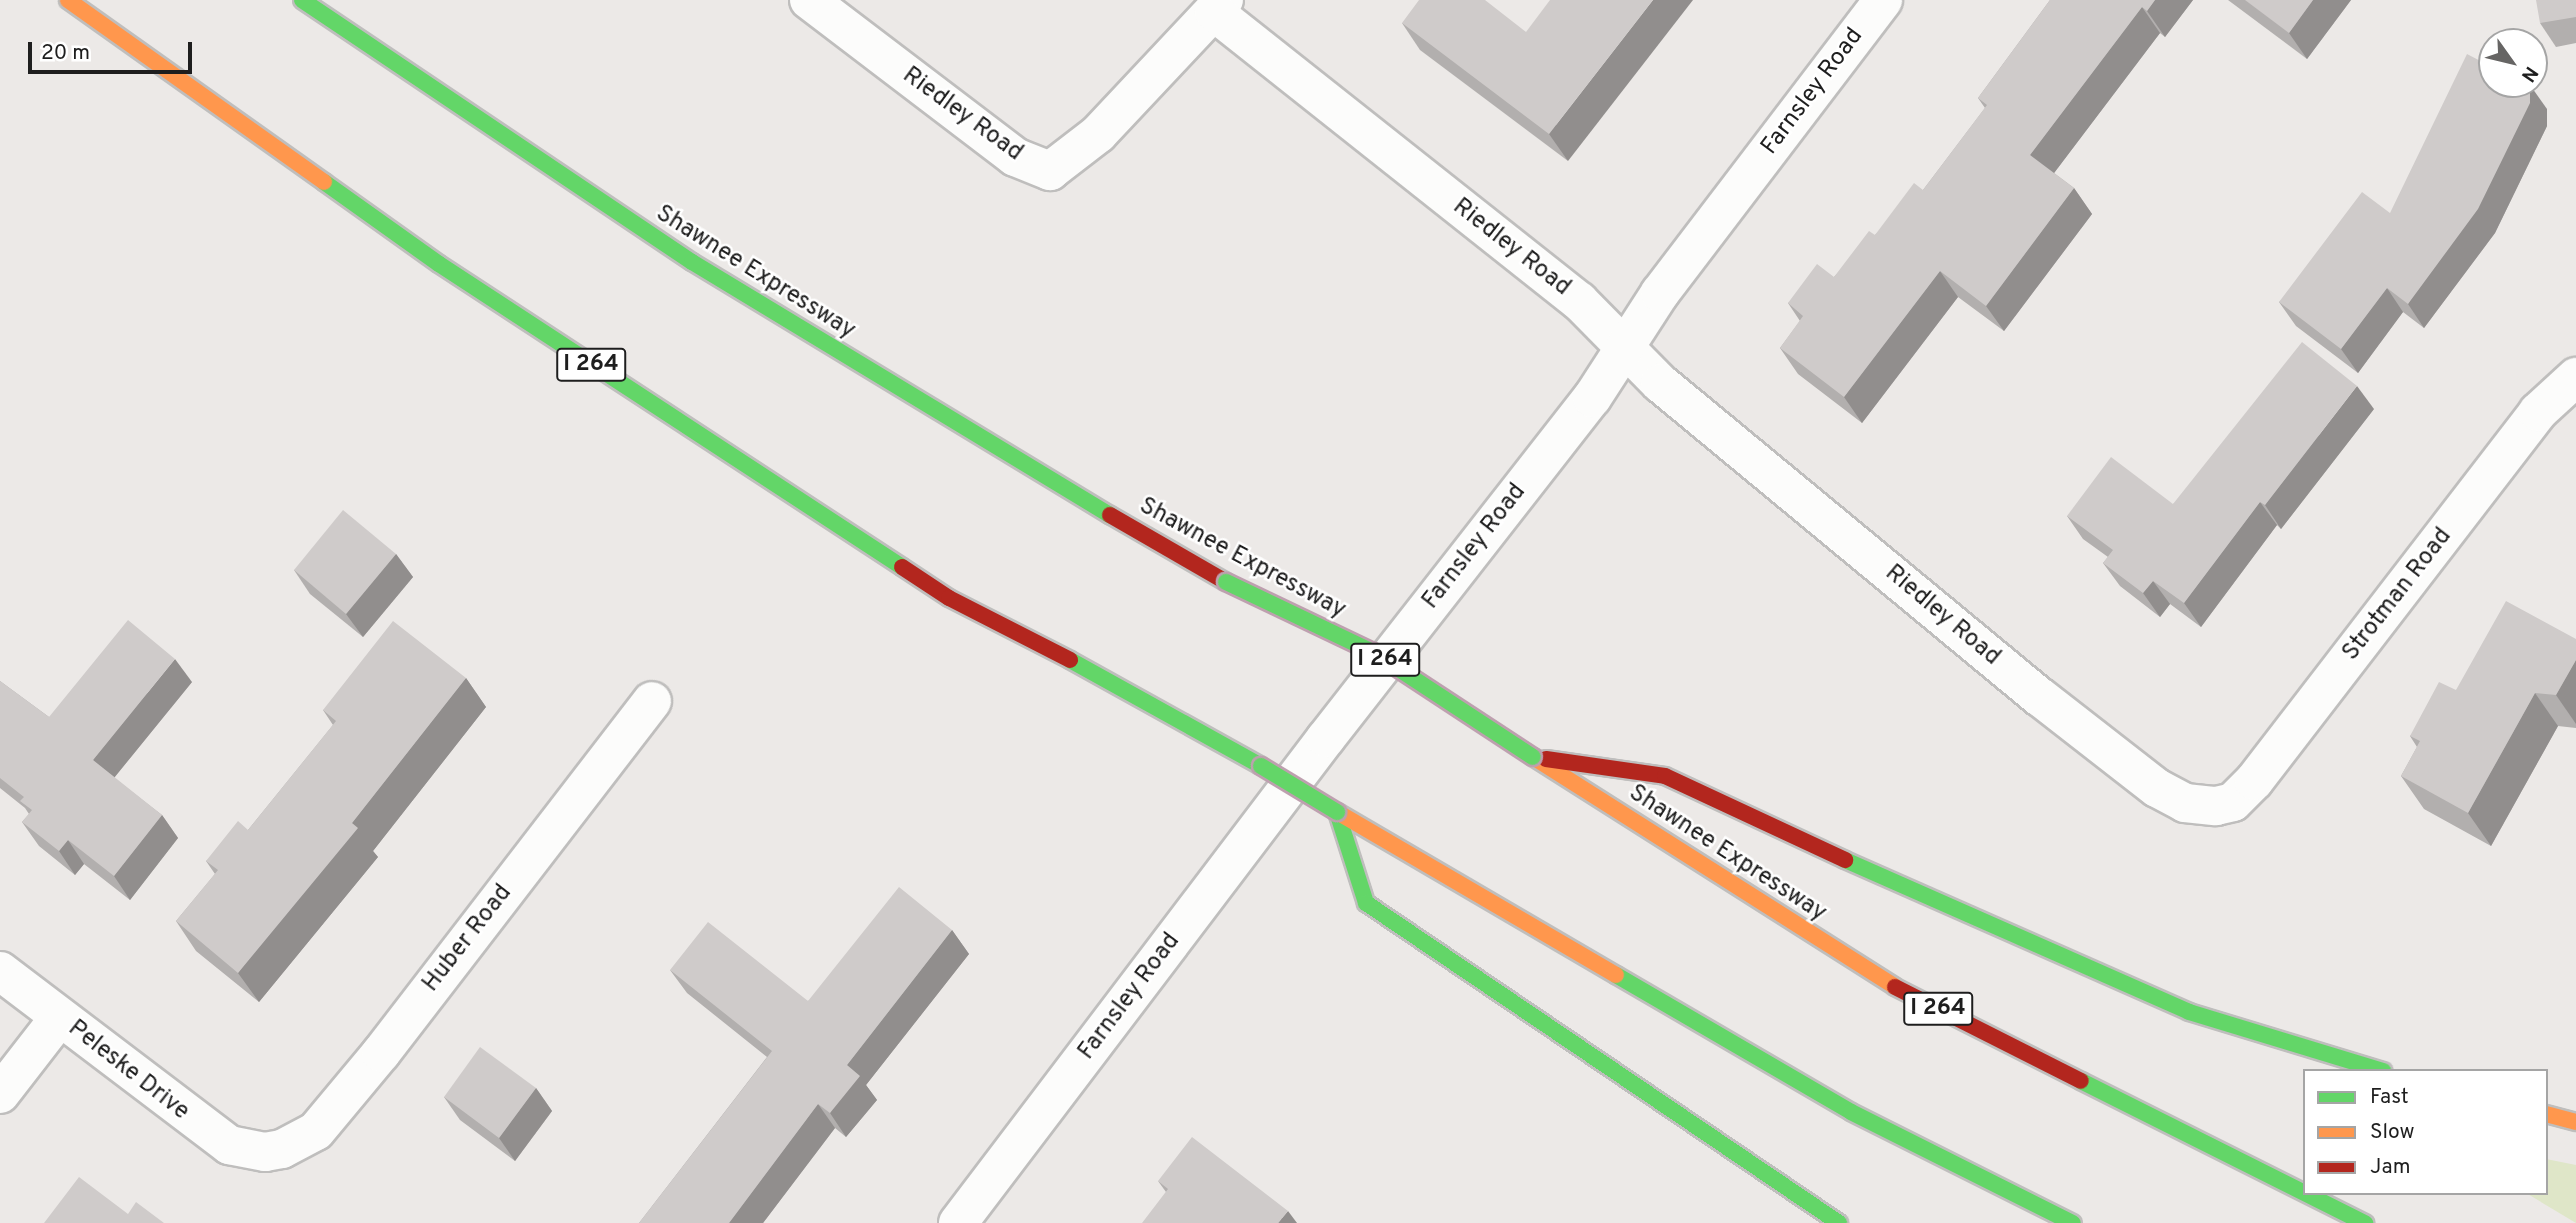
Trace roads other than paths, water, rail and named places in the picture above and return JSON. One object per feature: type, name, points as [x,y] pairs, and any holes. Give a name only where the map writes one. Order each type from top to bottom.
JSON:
[{"type":"highway","name":"I 264","points":[[68,0],[439,264],[722,452],[949,598],[1138,695],[1851,1112],[2073,1223]]},
{"type":"highway","name":"Shawnee Expressway","points":[[302,0],[692,262],[1013,458],[1226,582],[1373,652],[1892,986],[2303,1192]]},
{"type":"highway","points":[[1533,757],[1665,776],[1990,927],[2189,1012],[2375,1069]]},
{"type":"highway","points":[[1337,812],[1366,903],[1839,1223]]},
{"type":"highway","points":[[2548,1115],[2576,1122]]},
{"type":"highway","name":"Shawnee Expressway","points":[[2309,1195],[2365,1223]]},
{"type":"street","name":"Riedley Road","points":[[809,0],[1015,157],[1050,171],[1098,134],[1219,6],[1579,301],[1681,401],[2146,780],[2185,803],[2216,806]]},
{"type":"street","name":"Farnsley Road","points":[[958,1223],[1326,738],[1592,398],[1660,293],[1884,0]]},
{"type":"street","name":"Strotman Road","points":[[2216,806],[2233,802],[2254,781],[2538,412],[2576,377]]},
{"type":"street","name":"Huber Road","points":[[265,1152],[282,1149],[316,1131],[652,701]]},
{"type":"street","name":"Peleske Drive","points":[[0,971],[229,1145],[265,1152]]},
{"type":"street","points":[[0,1094],[60,1018]]}]
